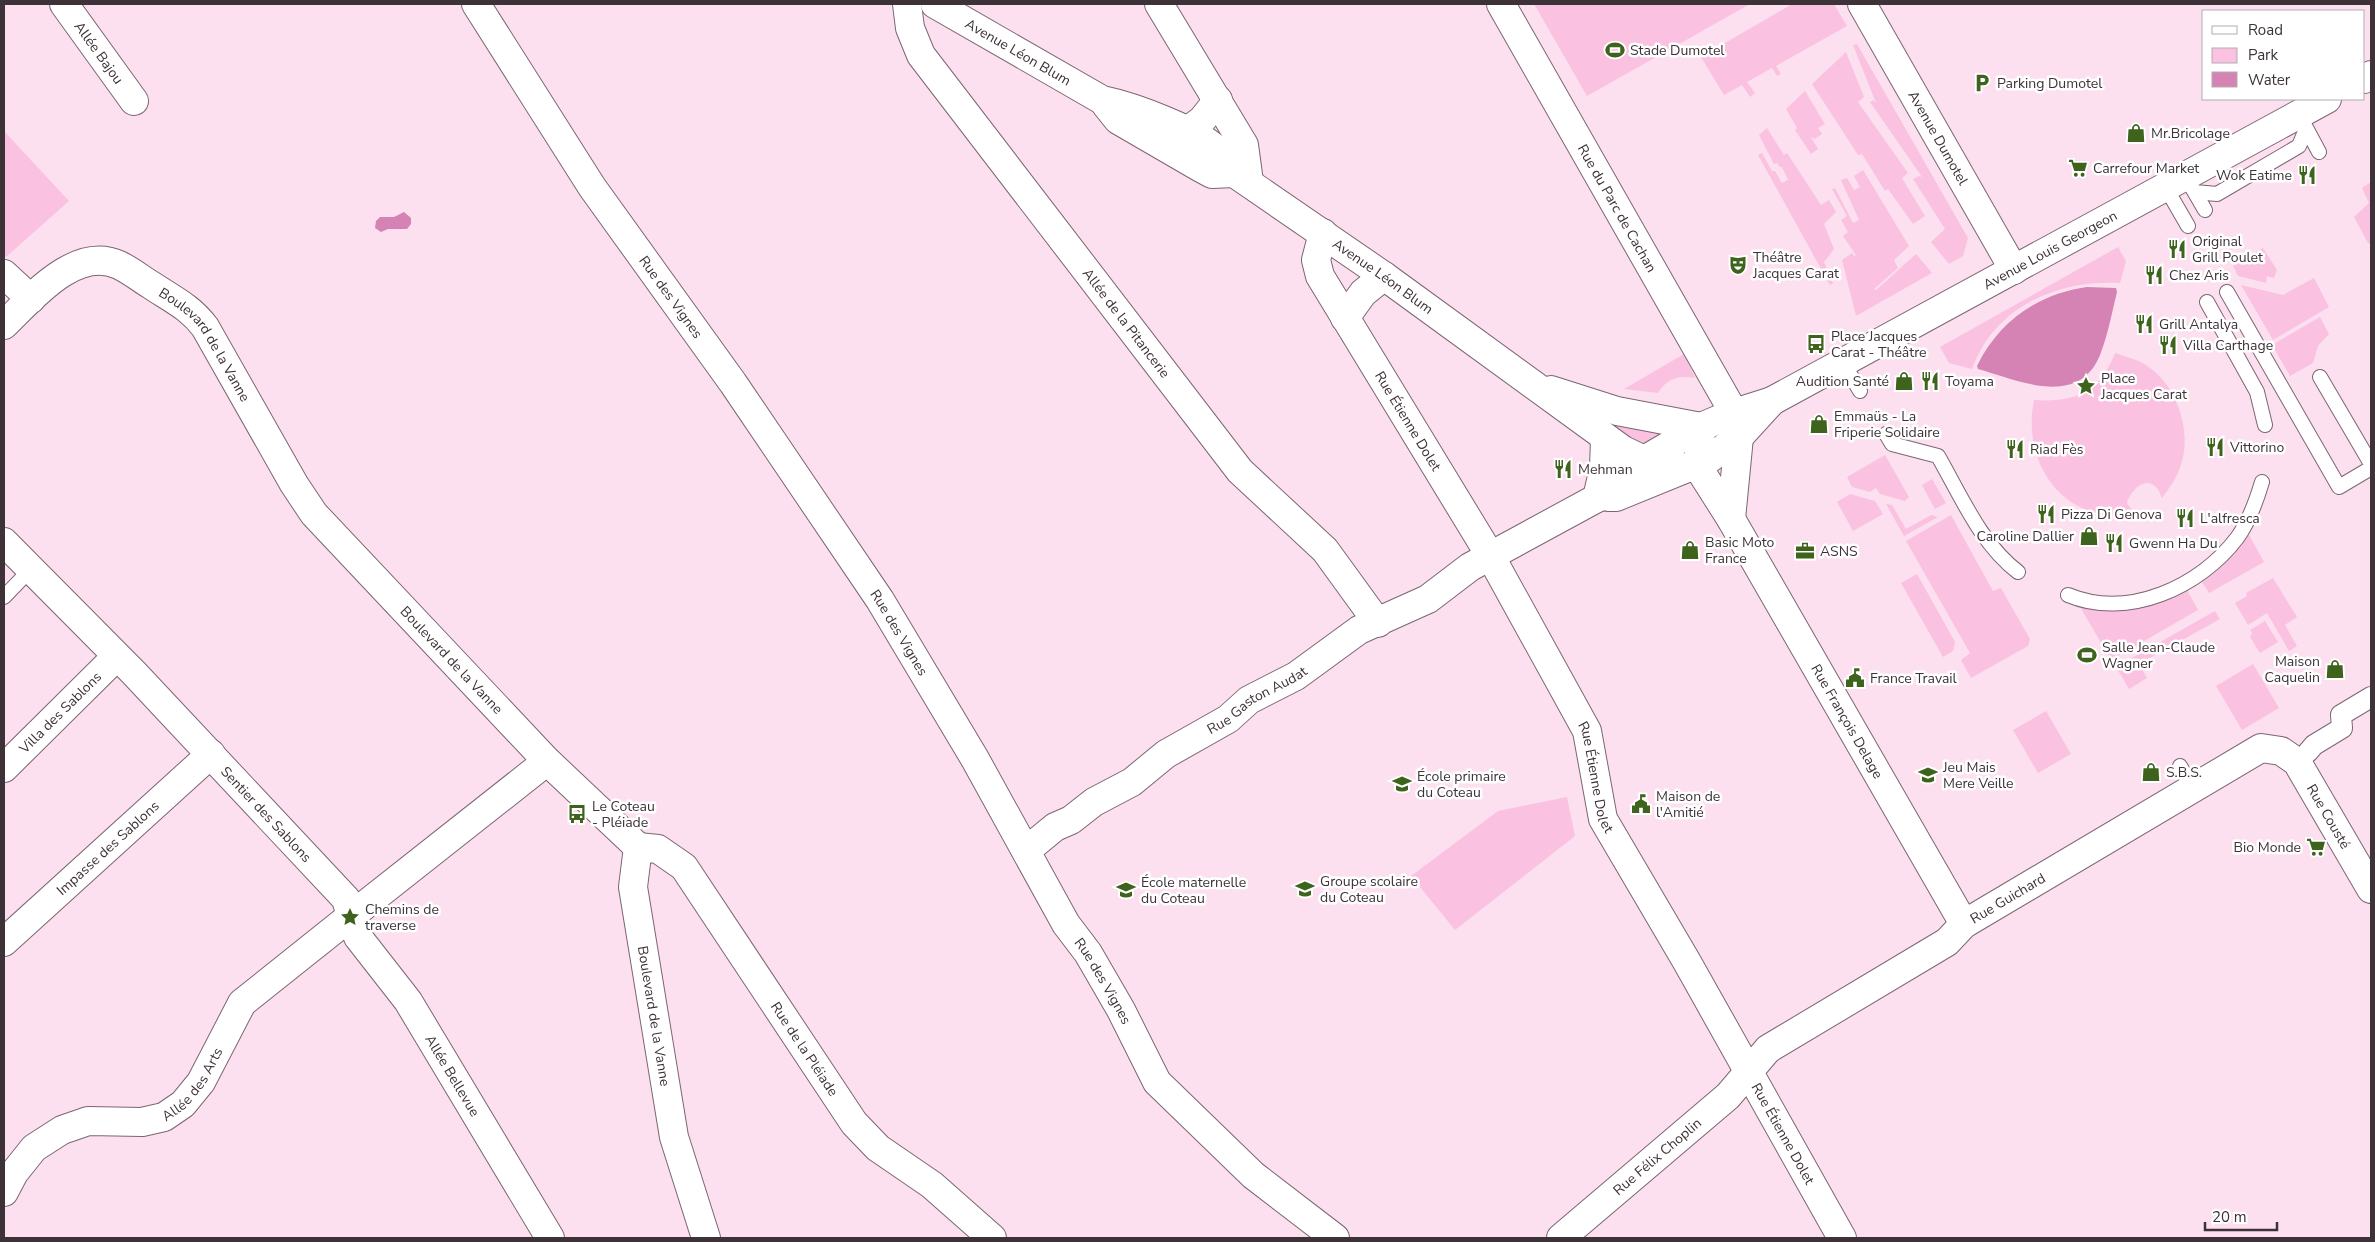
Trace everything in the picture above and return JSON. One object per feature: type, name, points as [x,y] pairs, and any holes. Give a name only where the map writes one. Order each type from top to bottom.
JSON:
[{"type":"street","name":"Allée Bajou","points":[[64,4],[134,101]]},
{"type":"street","name":"Rue des Vignes","points":[[476,4],[592,187],[885,597],[1027,850],[1066,924],[1088,953],[1121,1010],[1157,1082],[1253,1175],[1336,1238]]},
{"type":"street","name":"Allée de la Pitancerie","points":[[907,4],[910,28],[921,55],[939,79],[1240,471],[1325,550],[1374,614],[1378,623]]},
{"type":"street","name":"Avenue Léon Blum","points":[[935,4],[1102,100],[1126,105],[1187,131],[1221,153],[1242,178],[1384,276],[1528,383],[1623,450],[1644,460]]},
{"type":"street","points":[[1159,4],[1244,145],[1242,178]]},
{"type":"street","name":"Rue du Parc de Cachan","points":[[1501,4],[1737,425]]},
{"type":"street","name":"Avenue Dumotel","points":[[1862,4],[2014,270]]},
{"type":"street","name":"Avenue Léon Blum","points":[[1102,100],[1118,120],[1194,165],[1212,174],[1242,178]]},
{"type":"street","points":[[1187,131],[1202,120],[1218,100]]},
{"type":"street","name":"Avenue Louis Georgeon","points":[[1597,498],[1616,497],[1692,467],[1737,425],[1772,401],[2014,270],[2302,122],[2326,100]]},
{"type":"street","name":"Rue Étienne Dolet","points":[[1323,233],[1316,260],[1320,276],[1491,557],[1587,731],[1604,819],[1842,1238]]},
{"type":"street","name":"Boulevard de la Vanne","points":[[4,325],[55,277],[82,263],[100,261],[118,264],[194,312],[205,327],[294,484],[314,514],[547,761],[638,847],[633,887],[674,1137],[705,1238]]},
{"type":"street","points":[[4,274],[31,299]]},
{"type":"street","points":[[1345,318],[1363,294],[1384,276]]},
{"type":"street","name":"Avenue Léon Blum","points":[[1528,383],[1617,411],[1701,426]]},
{"type":"street","points":[[1731,519],[1737,425]]},
{"type":"street","name":"Avenue Louis Georgeon","points":[[1491,557],[1597,498],[1644,460],[1701,426],[1737,425]]},
{"type":"street","points":[[1644,460],[1692,467],[1701,426]]},
{"type":"street","points":[[1597,498],[1604,468],[1606,438]]},
{"type":"street","name":"Rue François Delage","points":[[1692,467],[1731,519],[1964,924]]},
{"type":"street","name":"Sentier des Sablons","points":[[4,542],[32,568],[211,754],[346,899],[351,916]]},
{"type":"street","name":"Rue Gaston Audat","points":[[1027,850],[1054,827],[1071,820],[1094,802],[1132,782],[1166,754],[1228,719],[1249,700],[1296,676],[1359,630],[1428,599],[1470,567],[1491,557]]},
{"type":"street","name":"Villa des Sablons","points":[[4,768],[116,657]]},
{"type":"street","points":[[2294,752],[2314,746],[2342,728],[2341,715],[2371,697]]},
{"type":"street","name":"Rue Guichard","points":[[1748,1071],[1768,1049],[1947,942],[1964,924],[2186,777],[2261,748],[2294,752]]},
{"type":"street","name":"Rue Cousté","points":[[2294,752],[2371,889]]},
{"type":"street","name":"Impasse des Sablons","points":[[4,942],[211,754]]},
{"type":"street","points":[[351,916],[541,766]]},
{"type":"street","name":"Rue de la Pléiade","points":[[638,847],[658,849],[684,867],[854,1123],[878,1148],[932,1184],[992,1238]]},
{"type":"street","name":"Allée des Arts","points":[[4,1192],[14,1173],[34,1148],[62,1130],[88,1121],[142,1122],[164,1117],[183,1104],[201,1082],[242,1003],[351,916]]},
{"type":"street","name":"Allée Bellevue","points":[[351,916],[358,937],[408,1001],[550,1238]]},
{"type":"street","name":"Rue Félix Choplin","points":[[1561,1238],[1728,1096],[1748,1071]]},
{"type":"lane","points":[[2302,122],[2320,152]]},
{"type":"lane","points":[[2182,185],[2205,210]]},
{"type":"lane","points":[[2182,185],[2188,226]]},
{"type":"lane","points":[[2226,292],[2251,325],[2339,488],[2371,468]]},
{"type":"lane","points":[[2207,302],[2257,392],[2265,425]]},
{"type":"lane","points":[[1843,362],[1860,391]]},
{"type":"lane","points":[[2320,377],[2371,464]]},
{"type":"lane","points":[[1886,434],[1892,444],[1938,456],[1977,524],[1996,550],[2018,572]]},
{"type":"lane","points":[[2068,595],[2098,603],[2124,604],[2152,598],[2189,581],[2215,563],[2238,537],[2255,506],[2262,482]]},
{"type":"lane","points":[[4,597],[32,568]]},
{"type":"green space","name":"Stade Dumotel","points":[[1534,4],[1750,4],[1587,96]]},
{"type":"green space","points":[[1792,4],[1834,4],[1847,26],[1776,66],[1781,74],[1777,76],[1772,68],[1747,82],[1755,93],[1750,97],[1742,85],[1724,95],[1701,57]]},
{"type":"green space","points":[[1857,44],[1968,238],[1963,256],[1949,264],[1931,242],[1945,229],[1913,179],[1919,176],[1922,177],[1870,102],[1873,100],[1876,103],[1853,45]]},
{"type":"green space","points":[[1846,52],[1864,97],[1858,102],[1908,173],[1902,178],[1925,216],[1913,224],[1888,189],[1885,191],[1862,154],[1858,155],[1812,84]]},
{"type":"green space","points":[[1805,91],[1825,124],[1818,128],[1822,134],[1815,139],[1811,137],[1818,149],[1811,154],[1795,130],[1797,128],[1786,109]]},
{"type":"green space","points":[[1767,128],[1784,155],[1787,153],[1821,205],[1829,200],[1836,212],[1824,224],[1834,249],[1824,262],[1833,283],[1830,285],[1758,155],[1762,153],[1772,171],[1775,171],[1782,183],[1788,180],[1782,167],[1777,163],[1774,164],[1759,135]]},
{"type":"green space","points":[[4,131],[69,201],[6,257],[4,255]]},
{"type":"green space","points":[[1863,170],[1909,246],[1894,260],[1898,268],[1874,289],[1876,290],[1916,254],[1932,273],[1856,316],[1842,260],[1852,253],[1854,256],[1856,255],[1843,236],[1848,232],[1841,220],[1847,216],[1832,189],[1835,188],[1853,223],[1859,220],[1841,180],[1847,178],[1854,190],[1860,187],[1854,176]]},
{"type":"green space","points":[[2371,182],[2371,244],[2368,243],[2354,217],[2369,203],[2362,188]]},
{"type":"green space","points":[[2118,247],[2126,261],[2120,283],[2074,286],[2052,292],[2031,301],[2012,313],[1996,329],[1982,347],[1972,369],[1949,363],[1940,347]]},
{"type":"green space","points":[[2263,248],[2277,270],[2274,278],[2267,276],[2266,283],[2238,276],[2233,266]]},
{"type":"green space","points":[[2314,278],[2329,307],[2273,340],[2241,285],[2283,295]]},
{"type":"green space","points":[[2320,317],[2329,334],[2318,346],[2313,363],[2290,376],[2272,345]]},
{"type":"green space","points":[[2115,353],[2142,363],[2150,368],[2168,386],[2180,410],[2185,436],[2182,461],[2171,485],[2162,498],[2157,488],[2147,483],[2138,486],[2131,494],[2127,503],[2135,515],[2110,516],[2088,510],[2069,500],[2053,486],[2042,468],[2034,447],[2032,424],[2034,400],[2062,399],[2074,397],[2084,392],[2094,386],[2102,377]]},
{"type":"green space","points":[[1684,354],[1695,378],[1679,377],[1669,381],[1658,393],[1624,389]]},
{"type":"green space","points":[[1571,405],[1661,431],[1651,444],[1641,446]]},
{"type":"green space","points":[[1885,455],[1909,497],[1905,501],[1880,494],[1876,488],[1870,492],[1852,487],[1847,477]]},
{"type":"green space","points":[[1932,479],[1946,503],[1935,509],[1922,485]]},
{"type":"green space","points":[[1850,494],[1875,501],[1883,514],[1853,531],[1837,502]]},
{"type":"green space","points":[[1886,504],[1892,505],[1906,529],[1931,515],[1938,517],[1904,536]]},
{"type":"green space","points":[[1951,515],[1993,591],[2001,588],[2030,639],[2028,646],[1971,678],[1961,660],[1970,653],[1906,541]]},
{"type":"green space","points":[[2249,535],[2264,562],[2209,593],[2202,582],[2216,572]]},
{"type":"green space","points":[[1917,574],[1955,642],[1953,651],[1943,657],[1901,583]]},
{"type":"green space","points":[[2273,578],[2297,617],[2285,625],[2297,646],[2289,651],[2267,613],[2248,625],[2235,603],[2247,596],[2246,593]]},
{"type":"green space","points":[[2187,590],[2198,610],[2111,660],[2079,605],[2093,608],[2120,608],[2134,606]]},
{"type":"green space","points":[[2215,611],[2220,619],[2139,664],[2147,678],[2129,689],[2116,667]]},
{"type":"green space","points":[[2265,621],[2278,642],[2260,653],[2250,637],[2252,633],[2250,630]]},
{"type":"green space","points":[[2253,664],[2279,708],[2242,730],[2216,686]]},
{"type":"green space","points":[[2046,711],[2071,754],[2038,773],[2013,730]]},
{"type":"green space","points":[[1567,797],[1575,836],[1455,930],[1411,876],[1498,811]]},
{"type":"water","points":[[404,212],[411,218],[411,224],[407,229],[388,229],[381,232],[375,228],[376,221],[380,217],[394,217]]},
{"type":"water","points":[[2087,287],[2116,288],[2117,292],[2108,332],[2100,355],[2090,372],[2077,382],[2062,386],[2028,384],[1978,369],[1977,366],[1986,350],[2009,323],[2022,312],[2052,296]]},
{"type":"place","name":"Stade Dumotel","points":[[1615,50]]},
{"type":"place","name":"Parking Dumotel","points":[[1982,83]]},
{"type":"place","name":"Mr.Bricolage","points":[[2136,133]]},
{"type":"place","name":"Carrefour Market","points":[[2078,168]]},
{"type":"place","name":"Wok Eatime","points":[[2307,175]]},
{"type":"place","name":"Original Grill Poulet","points":[[2177,249]]},
{"type":"place","name":"Théâtre Jacques Carat","points":[[1738,265]]},
{"type":"place","name":"Chez Aris","points":[[2154,275]]},
{"type":"place","name":"Grill Antalya","points":[[2144,324]]},
{"type":"place","name":"Place Jacques Carat - Théâtre","points":[[1816,344]]},
{"type":"place","name":"Villa Carthage","points":[[2168,345]]},
{"type":"place","name":"Audition Santé","points":[[1904,381]]},
{"type":"place","name":"Toyama","points":[[1930,381]]},
{"type":"place","name":"Place Jacques Carat","points":[[2086,386]]},
{"type":"place","name":"Emmaüs - La Friperie Solidaire","points":[[1819,424]]},
{"type":"place","name":"Vittorino","points":[[2215,447]]},
{"type":"place","name":"Riad Fès","points":[[2015,449]]},
{"type":"place","name":"Mehman","points":[[1563,469]]},
{"type":"place","name":"Pizza Di Genova","points":[[2046,514]]},
{"type":"place","name":"L'alfresca","points":[[2185,518]]},
{"type":"place","name":"Caroline Dallier","points":[[2089,536]]},
{"type":"place","name":"Gwenn Ha Du","points":[[2114,543]]},
{"type":"place","name":"Basic Moto France","points":[[1690,550]]},
{"type":"place","name":"ASNS","points":[[1805,551]]},
{"type":"place","name":"Salle Jean-Claude Wagner","points":[[2087,655]]},
{"type":"place","name":"Maison Caquelin","points":[[2335,669]]},
{"type":"place","name":"France Travail","points":[[1855,678]]},
{"type":"place","name":"S.B.S.","points":[[2151,772]]},
{"type":"place","name":"Jeu Mais Mere Veille","points":[[1928,775]]},
{"type":"place","name":"École primaire du Coteau","points":[[1402,784]]},
{"type":"place","name":"Maison de l'Amitié","points":[[1641,804]]},
{"type":"place","name":"Le Coteau - Pléiade","points":[[577,814]]},
{"type":"place","name":"Bio Monde","points":[[2316,847]]},
{"type":"place","name":"Groupe scolaire du Coteau","points":[[1305,889]]},
{"type":"place","name":"École maternelle du Coteau","points":[[1126,890]]},
{"type":"place","name":"Chemins de traverse","points":[[350,917]]}]
